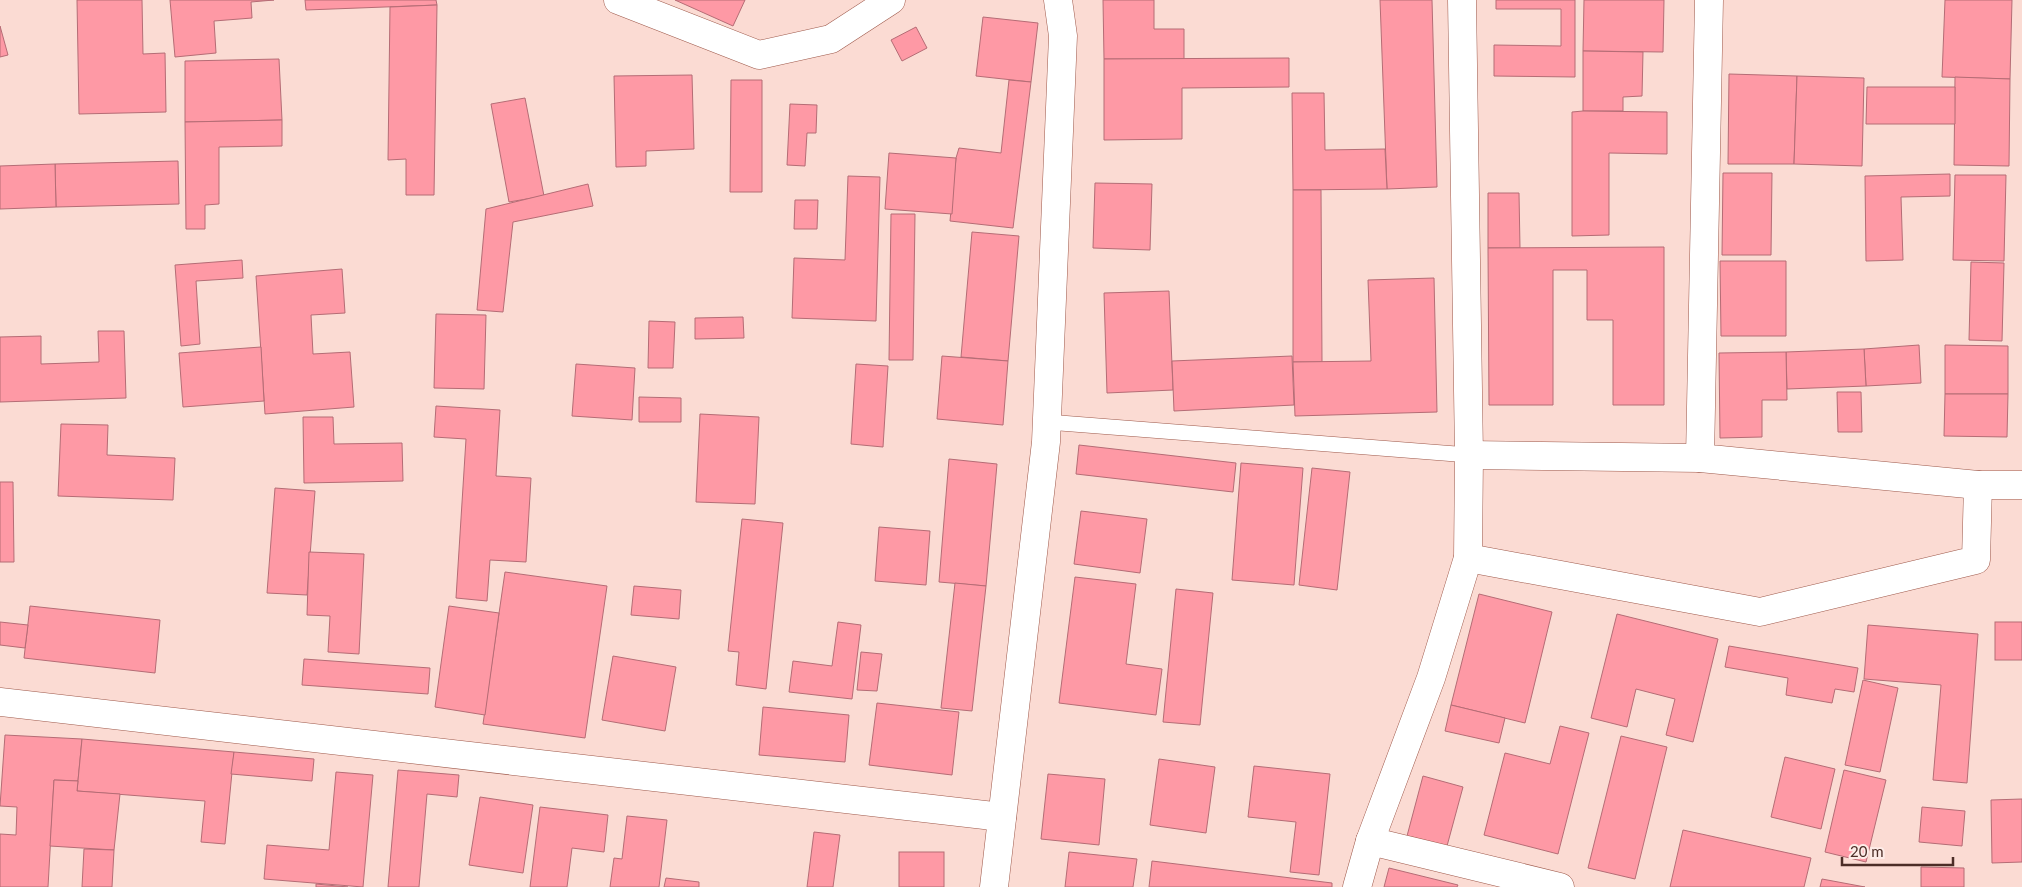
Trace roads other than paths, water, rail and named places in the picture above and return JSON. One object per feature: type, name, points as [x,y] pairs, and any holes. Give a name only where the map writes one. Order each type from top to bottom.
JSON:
[{"type":"street","points":[[618,0],[760,55],[831,38],[891,0]]},
{"type":"street","points":[[994,887],[1046,442],[1063,36],[1058,0]]},
{"type":"street","points":[[1357,887],[1370,841],[1431,678],[1468,558],[1469,455],[1462,0]]},
{"type":"street","points":[[1700,458],[1709,0]]},
{"type":"street","points":[[1469,455],[1700,458],[1978,486],[2022,485]]},
{"type":"street","points":[[1468,558],[1760,612],[1976,560],[1978,486]]},
{"type":"street","points":[[0,702],[1002,817]]},
{"type":"street","points":[[1370,841],[1560,887]]},
{"type":"lane","points":[[1046,422],[1469,455]]}]
